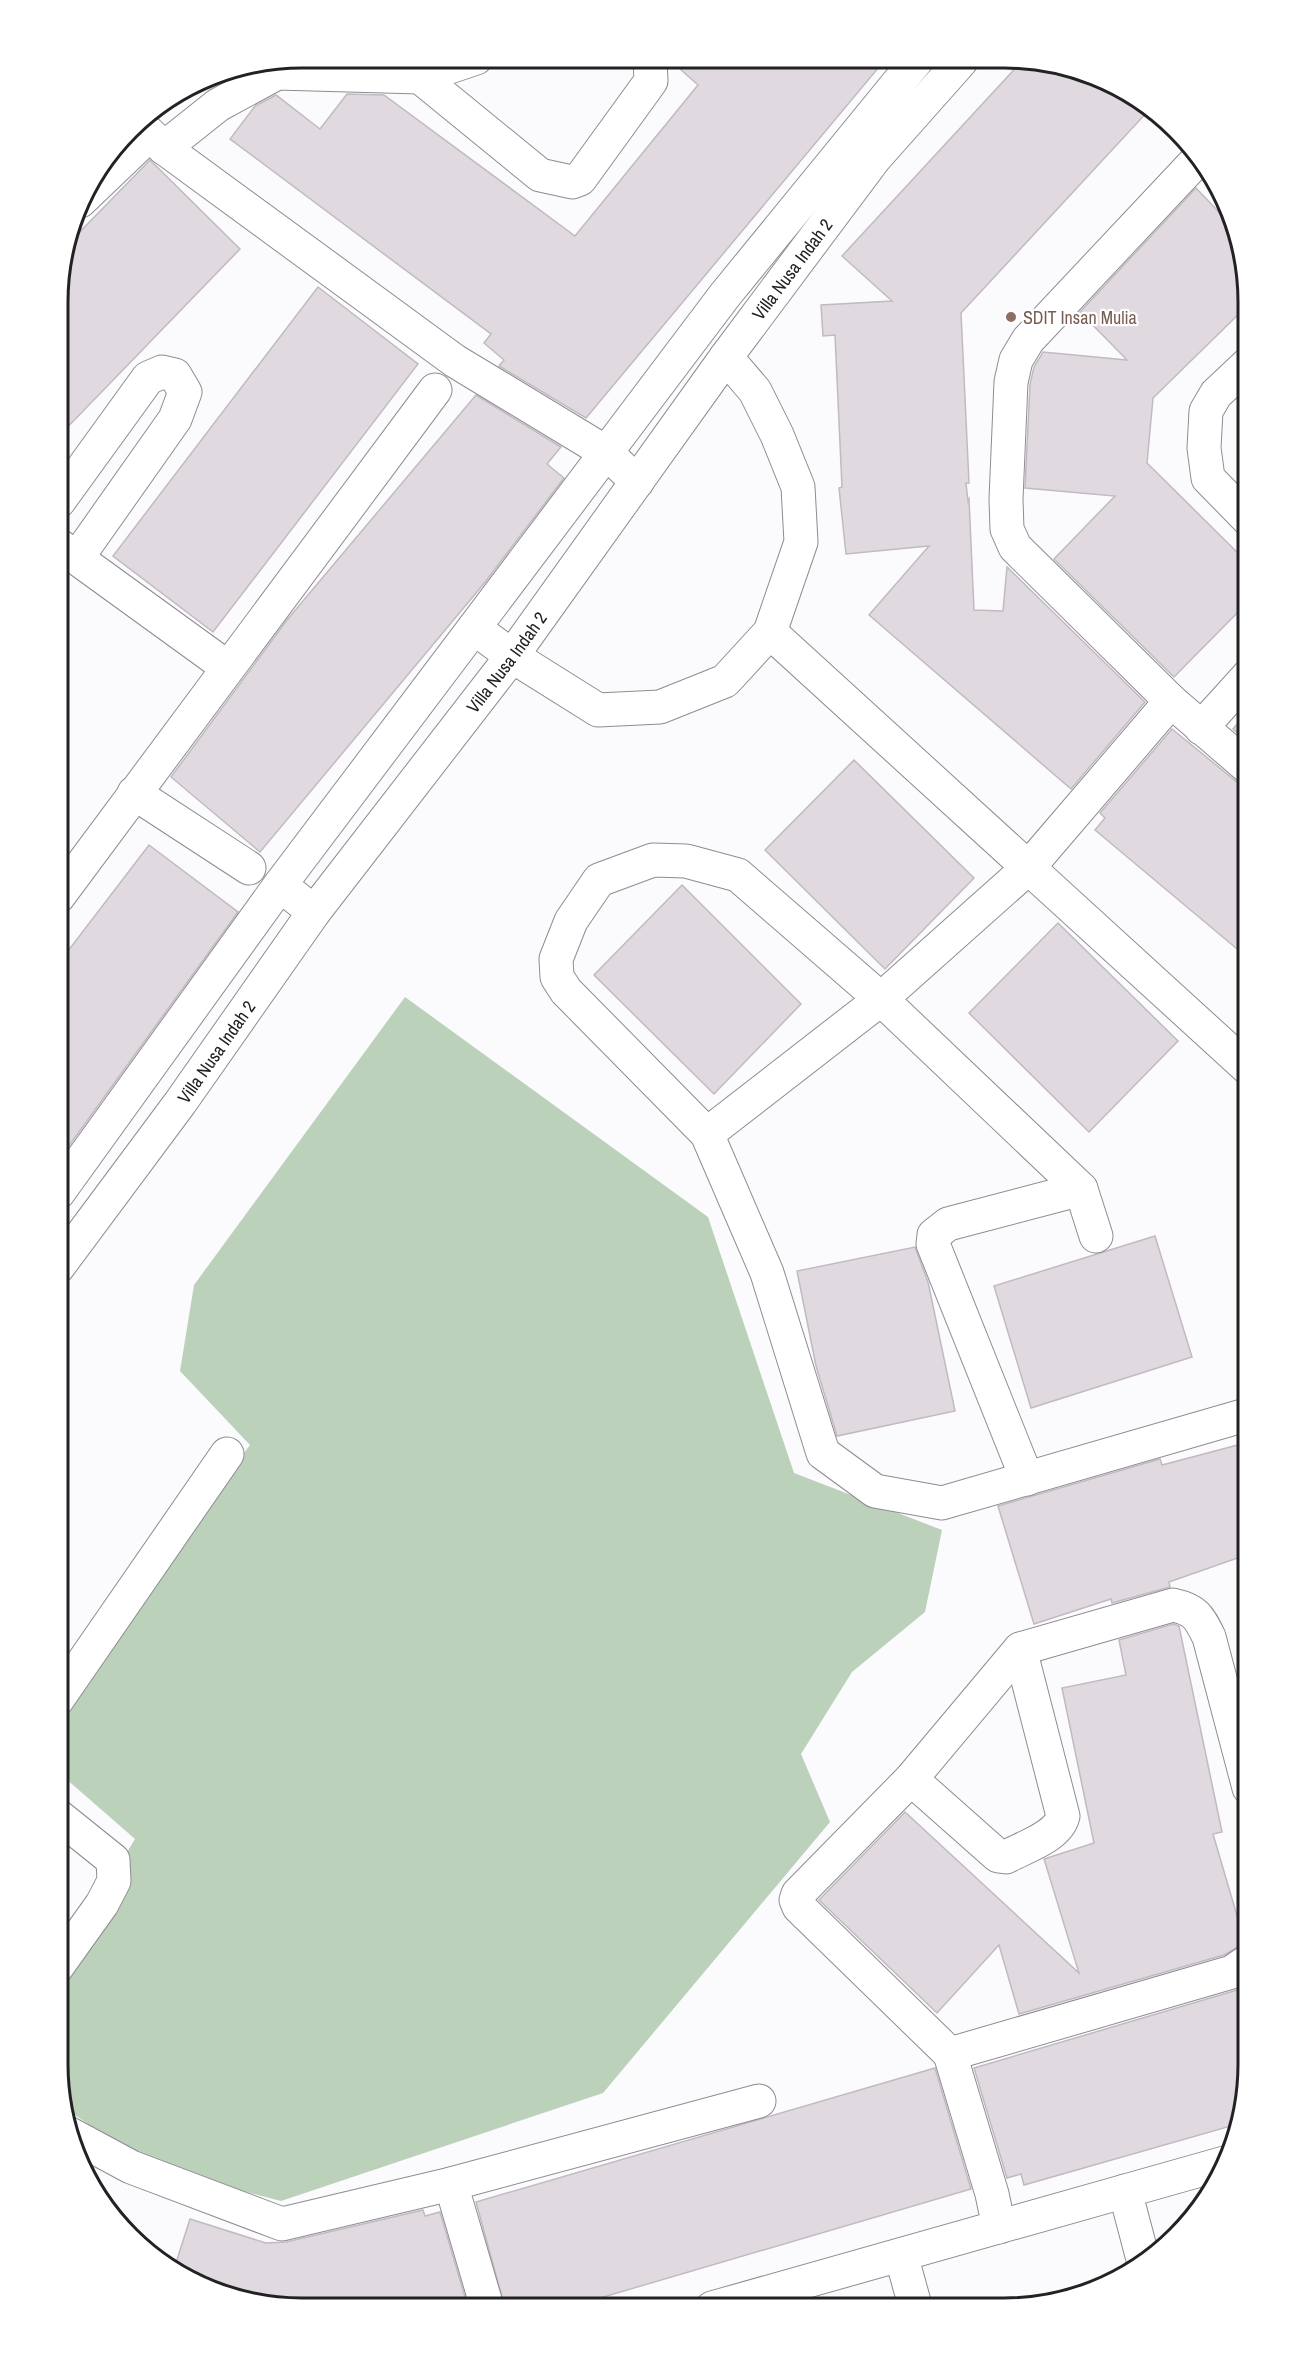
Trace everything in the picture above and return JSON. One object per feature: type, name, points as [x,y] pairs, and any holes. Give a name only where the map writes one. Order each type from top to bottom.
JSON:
[{"type":"street","points":[[102,180],[150,135],[218,105],[277,72],[420,77],[447,68]]},
{"type":"street","points":[[420,77],[540,175],[572,182],[579,179],[651,81],[650,68]]},
{"type":"street","name":"Villa Nusa Indah 2","points":[[68,1179],[280,885],[725,295],[910,68]]},
{"type":"street","name":"Villa Nusa Indah 2","points":[[68,1254],[180,1103],[314,912],[512,656],[726,357],[874,159],[955,68]]},
{"type":"street","points":[[150,135],[455,361],[607,453],[637,482]]},
{"type":"street","points":[[1193,164],[1028,340],[1016,360],[1011,382],[1006,499],[1007,529],[1015,547],[1171,701],[1238,759]]},
{"type":"street","points":[[474,628],[512,656],[598,710],[660,707],[725,681],[770,632],[801,542],[798,487],[755,391],[726,357]]},
{"type":"street","points":[[68,489],[148,378],[162,372],[176,375],[186,392],[175,419],[68,551],[227,667]]},
{"type":"street","points":[[1238,373],[1216,394],[1206,411],[1204,448],[1208,478],[1238,509]]},
{"type":"street","points":[[68,883],[435,390]]},
{"type":"street","points":[[770,632],[1238,1059]]},
{"type":"street","points":[[1201,728],[1238,687]]},
{"type":"street","points":[[707,1134],[881,999],[1028,868],[1171,701]]},
{"type":"street","points":[[134,793],[249,868]]},
{"type":"street","points":[[1096,1236],[1081,1189],[881,999],[738,875],[686,861],[653,860],[599,880],[571,921],[556,959],[557,977],[566,991],[707,1134],[767,1273],[823,1453],[875,1491],[942,1503],[1238,1417]]},
{"type":"street","points":[[280,885],[314,912]]},
{"type":"street","points":[[1027,1479],[933,1244],[934,1235],[948,1224],[1081,1189]]},
{"type":"street","points":[[68,1684],[227,1454]]},
{"type":"street","points":[[999,2227],[992,2194],[950,2054],[799,1907],[796,1900],[798,1894],[911,1779],[1020,1649],[1173,1605],[1190,1608],[1200,1619],[1209,1637],[1238,1746]]},
{"type":"street","points":[[911,1779],[998,1856],[1006,1857],[1055,1831],[1061,1824],[1063,1816],[1020,1649]]},
{"type":"street","points":[[68,1824],[113,1860],[114,1881],[102,1904],[68,1952]]},
{"type":"street","points":[[950,2054],[1232,1972],[1238,1968]]},
{"type":"street","points":[[81,2144],[131,2167],[282,2224],[451,2184],[759,2101]]},
{"type":"street","points":[[748,2298],[1215,2166]]},
{"type":"street","points":[[451,2184],[484,2298]]},
{"type":"street","points":[[1125,2191],[1142,2254]]},
{"type":"street","points":[[901,2255],[913,2298]]},
{"type":"green space","points":[[405,997],[708,1217],[794,1473],[942,1530],[925,1612],[852,1672],[801,1754],[830,1822],[603,2093],[281,2201],[148,2167],[73,2113],[68,2080],[68,1950],[135,1839],[68,1781],[68,1685],[250,1445],[180,1371],[194,1285]]},
{"type":"building","points":[[679,68],[878,68],[586,418],[499,366],[504,360],[484,343],[491,334],[230,139],[255,106],[276,95],[320,129],[347,94],[384,95],[575,236],[698,85]]},
{"type":"building","points":[[1016,68],[1065,75],[1094,85],[1145,115],[961,313],[969,483],[966,483],[968,501],[969,499],[974,610],[1003,611],[1007,567],[1145,702],[1071,789],[869,615],[929,546],[846,554],[839,488],[842,487],[835,335],[823,336],[821,305],[892,301],[842,256]]},
{"type":"building","points":[[150,160],[240,249],[68,427],[68,286],[77,235]]},
{"type":"building","points":[[1196,188],[1222,216],[1234,256],[1238,286],[1238,315],[1153,398],[1147,463],[1238,553],[1238,612],[1174,677],[1054,559],[1115,496],[1025,488],[1030,384],[1034,367],[1043,352],[1127,360],[1080,312]]},
{"type":"building","points":[[318,287],[418,364],[213,632],[113,556]]},
{"type":"building","points":[[476,395],[561,447],[547,464],[564,478],[486,581],[260,852],[171,777],[287,620]]},
{"type":"building","points":[[1238,723],[1238,733],[1233,729]]},
{"type":"building","points":[[1172,729],[1238,782],[1238,950],[1095,830],[1105,818],[1100,813]]},
{"type":"building","points":[[854,760],[974,878],[885,969],[765,850]]},
{"type":"building","points":[[149,845],[238,912],[68,1147],[68,951]]},
{"type":"building","points":[[682,885],[801,1004],[714,1094],[594,975]]},
{"type":"building","points":[[1058,923],[1178,1041],[1089,1132],[969,1013]]},
{"type":"building","points":[[1155,1236],[1192,1357],[1031,1408],[994,1286]]},
{"type":"building","points":[[915,1247],[928,1282],[955,1411],[837,1436],[816,1366],[797,1271]]},
{"type":"building","points":[[1238,1445],[1238,1558],[1169,1582],[1170,1587],[1112,1603],[1111,1599],[1034,1624],[998,1506],[1160,1459],[1162,1465]]},
{"type":"building","points":[[1173,1624],[1179,1626],[1222,1832],[1213,1834],[1238,1919],[1238,1947],[1224,1955],[1019,2014],[999,1945],[937,2013],[819,1900],[905,1812],[1079,1973],[1044,1859],[1094,1843],[1062,1688],[1126,1675],[1119,1640]]},
{"type":"building","points":[[1237,1990],[1238,2080],[1231,2126],[1024,2185],[1021,2174],[1007,2178],[974,2068]]},
{"type":"building","points":[[935,2068],[971,2189],[600,2298],[502,2298],[476,2202]]},
{"type":"building","points":[[423,2210],[425,2216],[440,2212],[465,2298],[286,2298],[241,2291],[212,2281],[176,2262],[190,2219],[266,2243],[286,2242]]},
{"type":"place","name":"SDIT Insan Mulia","points":[[1011,317]]}]
